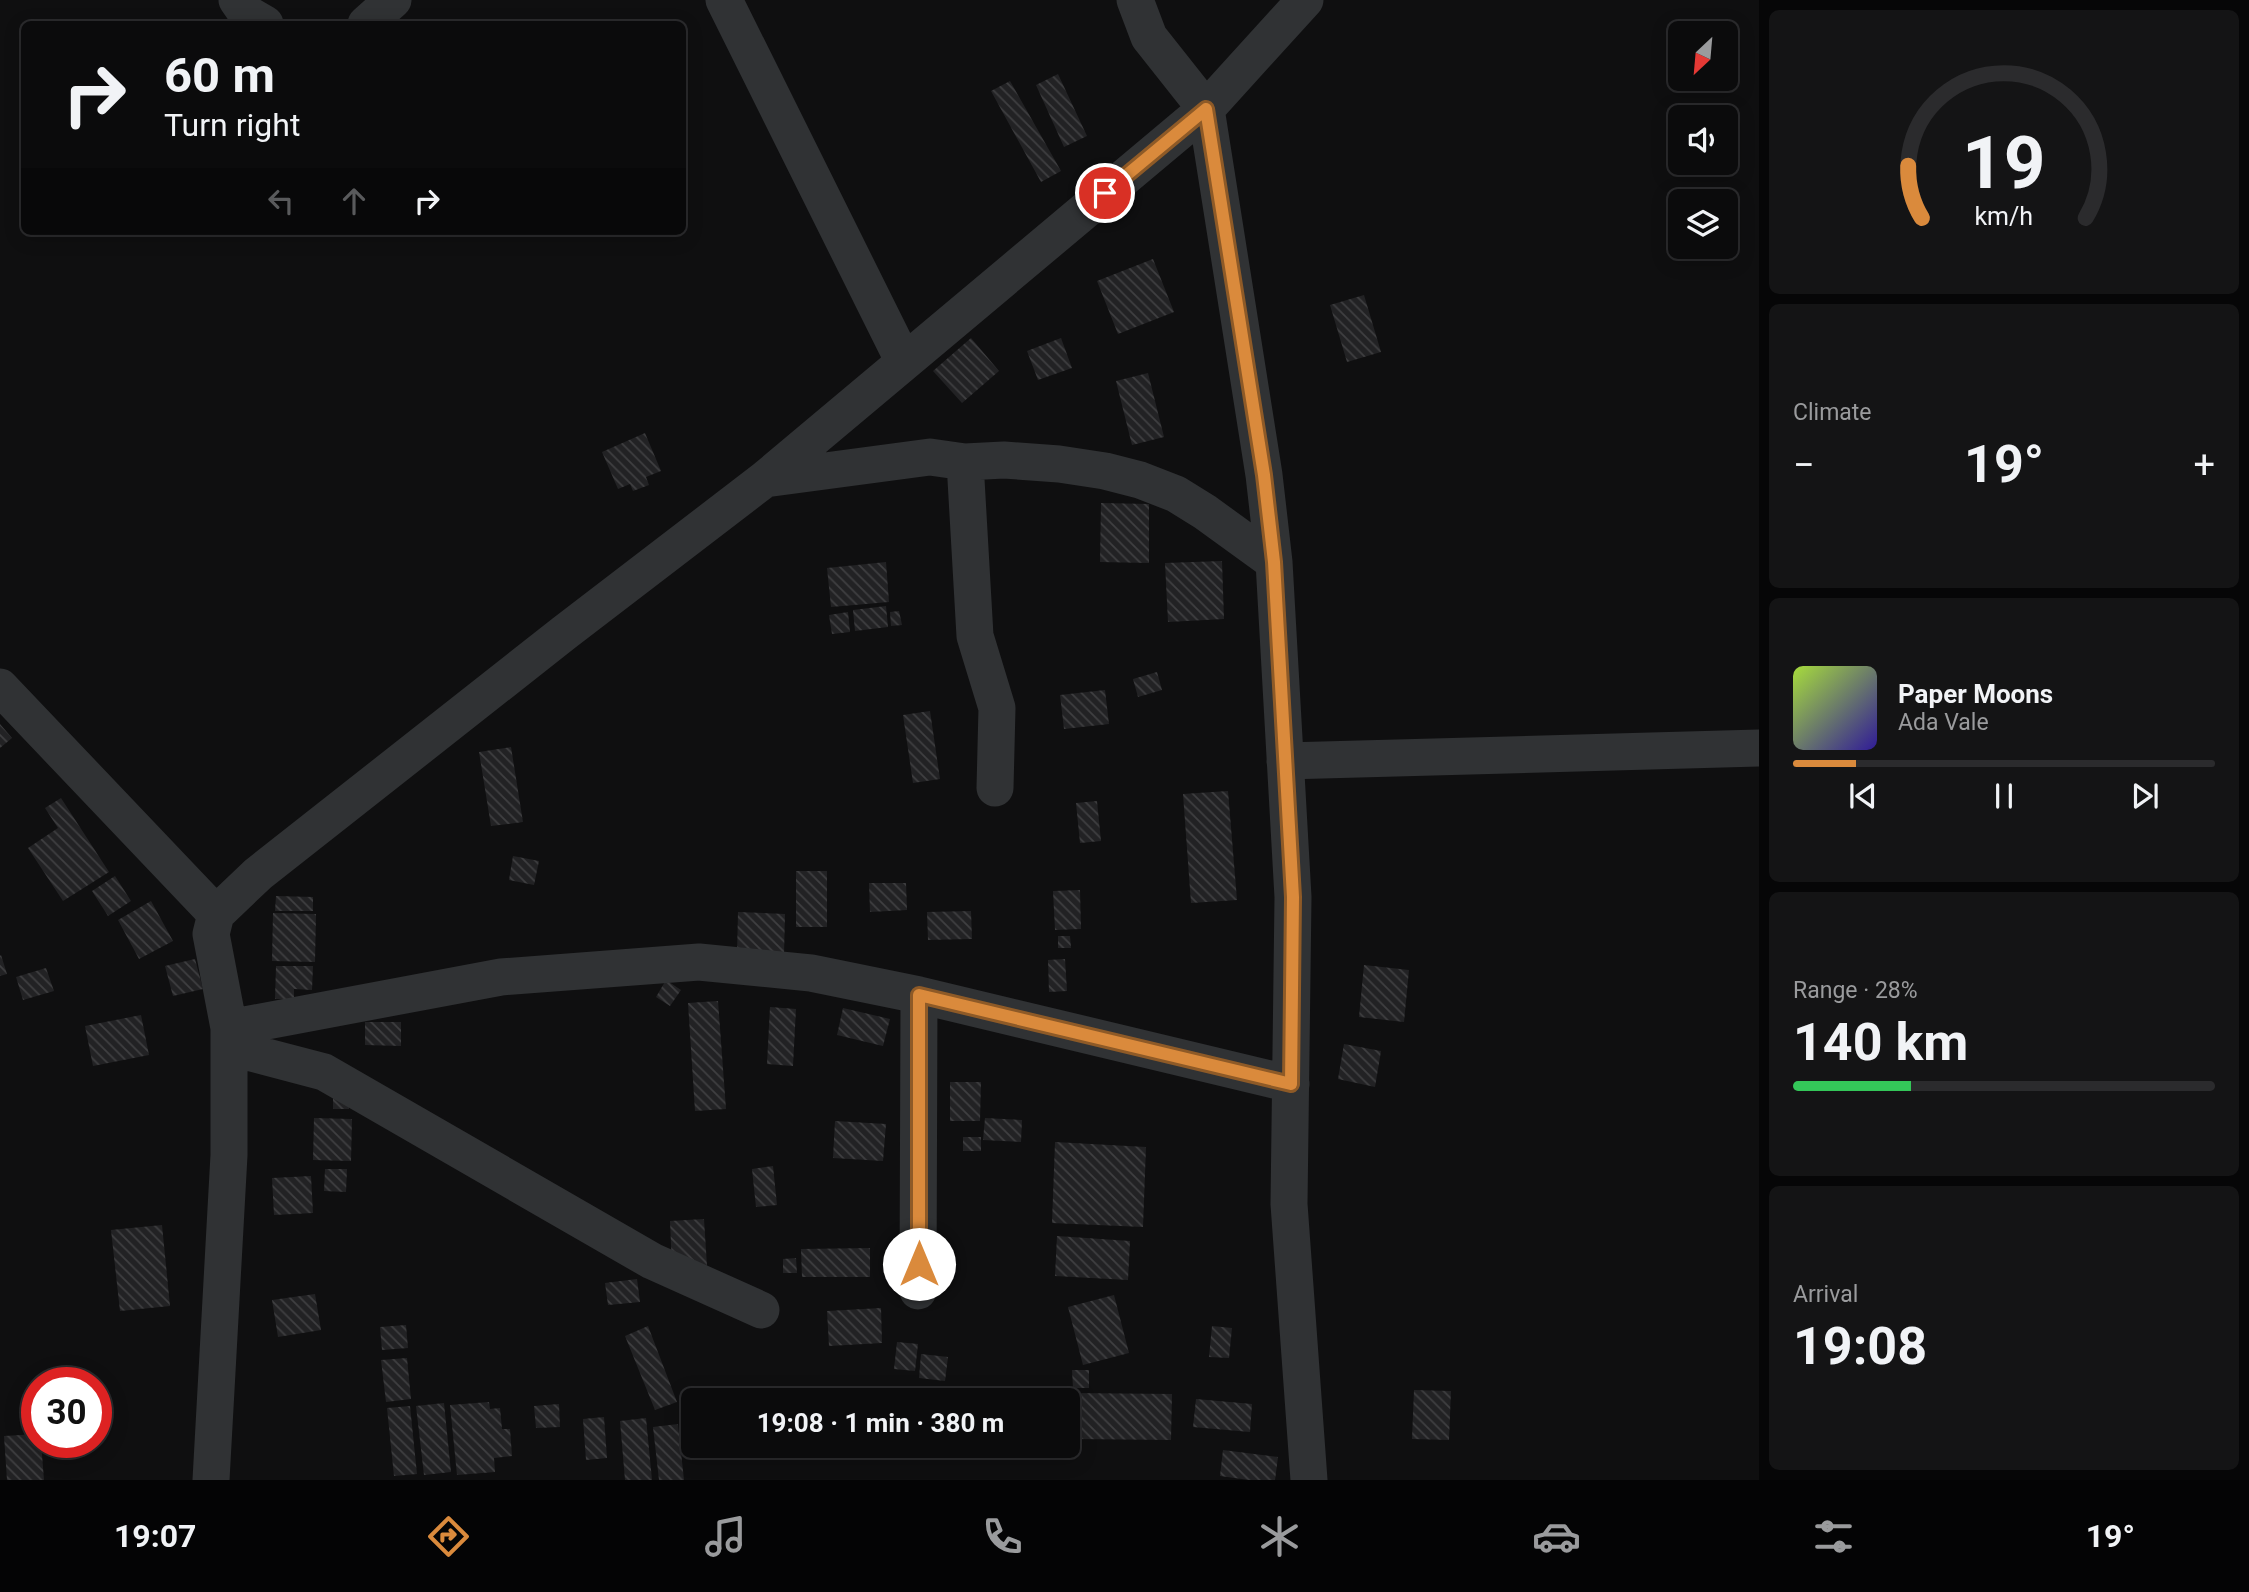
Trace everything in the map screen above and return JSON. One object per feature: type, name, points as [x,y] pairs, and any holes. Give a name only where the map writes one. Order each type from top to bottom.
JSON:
[{"type":"street","points":[[237,0],[246,13],[260,21]]},
{"type":"street","points":[[369,21],[393,0]]},
{"type":"street","points":[[724,0],[904,362]]},
{"type":"street","points":[[1135,0],[1149,37],[1206,109],[1264,475],[1274,562],[1293,897],[1289,1204],[1309,1480]]},
{"type":"street","points":[[211,1480],[229,1155],[229,1037],[211,934],[216,914],[269,865],[765,479],[1206,109],[1305,0]]},
{"type":"street","points":[[765,479],[930,457],[965,462],[1004,460],[1059,464],[1105,471],[1177,494],[1274,562]]},
{"type":"street","points":[[965,462],[975,636],[997,708],[995,788]]},
{"type":"street","points":[[0,687],[216,914]]},
{"type":"street","points":[[1285,761],[1759,748]]},
{"type":"street","points":[[229,1037],[501,977],[699,962],[811,973],[919,995],[1291,1084]]},
{"type":"street","points":[[918,1291],[919,995]]},
{"type":"street","points":[[229,1037],[324,1072],[652,1261],[761,1310]]},
{"type":"building","points":[[1058,74],[1087,136],[1064,147],[1036,85]]},
{"type":"building","points":[[1010,81],[1061,171],[1041,182],[991,91]]},
{"type":"building","points":[[1153,259],[1174,312],[1118,334],[1097,281]]},
{"type":"building","points":[[1364,295],[1381,352],[1347,362],[1330,305]]},
{"type":"building","points":[[971,338],[999,371],[962,403],[933,371]]},
{"type":"building","points":[[1061,338],[1072,368],[1038,380],[1027,351]]},
{"type":"building","points":[[1148,373],[1164,437],[1132,445],[1116,381]]},
{"type":"building","points":[[645,433],[661,471],[646,477],[649,485],[633,491],[630,484],[618,489],[602,452]]},
{"type":"building","points":[[1101,503],[1149,504],[1149,563],[1100,562]]},
{"type":"building","points":[[1222,561],[1224,619],[1168,622],[1165,563]]},
{"type":"building","points":[[886,562],[889,602],[831,607],[827,568]]},
{"type":"building","points":[[886,606],[888,627],[855,631],[853,610]]},
{"type":"building","points":[[899,611],[902,625],[891,626],[890,612]]},
{"type":"building","points":[[848,612],[850,632],[832,634],[829,615]]},
{"type":"building","points":[[1157,672],[1162,690],[1138,697],[1133,679]]},
{"type":"building","points":[[1105,690],[1109,724],[1064,729],[1060,695]]},
{"type":"building","points":[[930,711],[940,779],[913,783],[903,715]]},
{"type":"building","points":[[0,724],[12,738],[0,748]]},
{"type":"building","points":[[511,747],[523,822],[491,826],[479,752]]},
{"type":"building","points":[[1228,791],[1237,900],[1191,903],[1183,794]]},
{"type":"building","points":[[61,798],[109,872],[63,901],[28,848],[58,828],[45,808]]},
{"type":"building","points":[[1097,801],[1101,841],[1080,843],[1076,803]]},
{"type":"building","points":[[513,856],[539,861],[534,885],[509,880]]},
{"type":"building","points":[[796,871],[827,871],[827,927],[796,927]]},
{"type":"building","points":[[115,876],[131,901],[108,916],[92,891]]},
{"type":"building","points":[[869,883],[906,883],[907,910],[870,912]]},
{"type":"building","points":[[1080,890],[1081,929],[1055,930],[1053,891]]},
{"type":"building","points":[[276,896],[313,897],[313,911],[275,911]]},
{"type":"building","points":[[151,901],[173,941],[139,959],[118,920]]},
{"type":"building","points":[[971,911],[972,939],[928,940],[927,912]]},
{"type":"building","points":[[738,912],[785,914],[784,955],[737,954]]},
{"type":"building","points":[[273,913],[316,914],[315,962],[272,961]]},
{"type":"building","points":[[1058,936],[1070,936],[1071,948],[1058,948]]},
{"type":"building","points":[[0,956],[7,974],[0,976]]},
{"type":"building","points":[[195,959],[203,989],[173,996],[165,966]]},
{"type":"building","points":[[1065,959],[1067,991],[1049,992],[1048,960]]},
{"type":"building","points":[[1364,965],[1409,970],[1404,1022],[1359,1017]]},
{"type":"building","points":[[276,966],[313,966],[312,990],[294,989],[294,999],[275,999]]},
{"type":"building","points":[[46,968],[54,991],[23,1000],[16,977]]},
{"type":"building","points":[[666,980],[681,990],[670,1006],[656,997]]},
{"type":"building","points":[[718,1001],[726,1109],[695,1111],[688,1003]]},
{"type":"building","points":[[770,1007],[796,1009],[793,1066],[767,1064]]},
{"type":"building","points":[[843,1008],[890,1019],[883,1046],[837,1035]]},
{"type":"building","points":[[141,1015],[149,1055],[93,1066],[85,1026]]},
{"type":"building","points":[[365,1022],[401,1022],[401,1046],[365,1045]]},
{"type":"building","points":[[1344,1044],[1381,1051],[1375,1087],[1338,1079]]},
{"type":"building","points":[[950,1082],[981,1082],[980,1121],[950,1121]]},
{"type":"building","points":[[333,1098],[349,1098],[349,1109],[333,1109]]},
{"type":"building","points":[[314,1118],[352,1119],[351,1161],[313,1160]]},
{"type":"building","points":[[985,1118],[1022,1120],[1021,1142],[983,1140]]},
{"type":"building","points":[[835,1121],[886,1124],[883,1161],[833,1158]]},
{"type":"building","points":[[963,1137],[981,1137],[981,1151],[963,1151]]},
{"type":"building","points":[[1055,1142],[1146,1147],[1143,1227],[1052,1223]]},
{"type":"building","points":[[773,1166],[777,1205],[756,1207],[752,1169]]},
{"type":"building","points":[[325,1169],[347,1169],[346,1192],[324,1191]]},
{"type":"building","points":[[311,1176],[313,1213],[274,1215],[272,1178]]},
{"type":"building","points":[[704,1219],[707,1266],[672,1268],[670,1221]]},
{"type":"building","points":[[162,1225],[170,1306],[120,1311],[111,1230]]},
{"type":"building","points":[[1057,1236],[1130,1241],[1128,1280],[1055,1276]]},
{"type":"building","points":[[870,1248],[870,1277],[802,1277],[801,1249]]},
{"type":"building","points":[[796,1258],[797,1273],[783,1273],[783,1259]]},
{"type":"building","points":[[637,1279],[640,1302],[608,1305],[605,1283]]},
{"type":"building","points":[[315,1294],[321,1330],[278,1337],[272,1300]]},
{"type":"building","points":[[1114,1295],[1129,1353],[1083,1365],[1068,1307]]},
{"type":"building","points":[[881,1308],[882,1343],[829,1346],[827,1311]]},
{"type":"building","points":[[406,1325],[408,1348],[382,1350],[380,1327]]},
{"type":"building","points":[[648,1326],[677,1402],[655,1410],[625,1336]]},
{"type":"building","points":[[1212,1326],[1232,1328],[1229,1358],[1209,1357]]},
{"type":"building","points":[[897,1342],[918,1344],[915,1371],[894,1369]]},
{"type":"building","points":[[921,1354],[948,1357],[945,1381],[919,1378]]},
{"type":"building","points":[[407,1358],[411,1399],[386,1402],[381,1360]]},
{"type":"building","points":[[1072,1370],[1089,1370],[1089,1388],[1073,1388]]},
{"type":"building","points":[[1414,1390],[1451,1391],[1449,1440],[1412,1439]]},
{"type":"building","points":[[1080,1393],[1172,1394],[1171,1440],[1080,1439]]},
{"type":"building","points":[[1196,1399],[1252,1404],[1250,1432],[1193,1427]]},
{"type":"building","points":[[489,1402],[490,1409],[500,1408],[502,1429],[510,1429],[512,1456],[494,1458],[495,1472],[457,1475],[450,1405]]},
{"type":"building","points":[[444,1403],[451,1472],[424,1475],[416,1406]]},
{"type":"building","points":[[559,1404],[560,1427],[536,1428],[534,1406]]},
{"type":"building","points":[[410,1406],[417,1474],[394,1476],[387,1408]]},
{"type":"building","points":[[604,1417],[607,1458],[586,1460],[583,1419]]},
{"type":"building","points":[[646,1418],[652,1480],[625,1480],[620,1421]]},
{"type":"building","points":[[678,1424],[684,1480],[659,1480],[653,1427]]},
{"type":"building","points":[[21,1435],[21,1458],[42,1458],[44,1480],[7,1480],[4,1436]]},
{"type":"building","points":[[1223,1450],[1278,1457],[1275,1480],[1220,1476]]},
{"type":"route","points":[[919,1264],[919,995],[1291,1084],[1293,897],[1274,562],[1264,475],[1206,109],[1105,193]]}]
